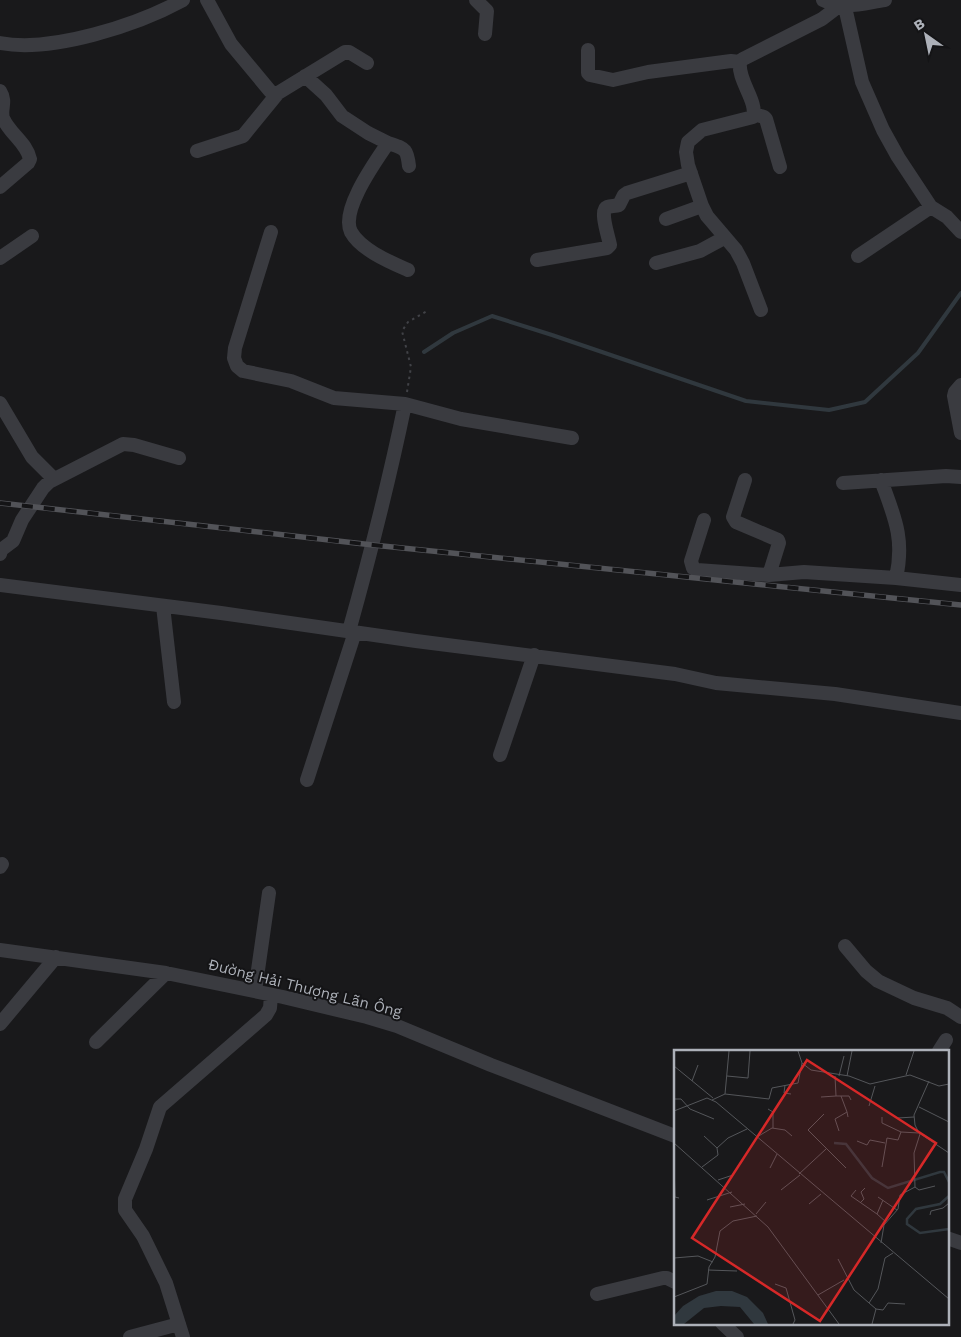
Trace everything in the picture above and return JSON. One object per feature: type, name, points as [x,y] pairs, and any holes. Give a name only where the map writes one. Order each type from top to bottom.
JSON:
[{"type":"street","points":[[0,43],[43,44],[75,40],[150,15],[183,0]]},
{"type":"street","points":[[207,0],[231,44],[270,91],[278,93]]},
{"type":"street","points":[[476,0],[487,11],[485,34]]},
{"type":"street","points":[[823,0],[842,6]]},
{"type":"street","points":[[588,50],[588,73],[608,80],[648,72],[731,61],[740,62],[822,19],[842,6],[885,0]]},
{"type":"street","points":[[842,6],[867,94],[883,130],[898,157],[931,207],[947,217],[961,232]]},
{"type":"street","points":[[197,151],[243,136],[278,93],[345,52],[349,52],[367,63]]},
{"type":"street","points":[[740,62],[740,73],[754,114]]},
{"type":"street","points":[[305,76],[326,95],[342,116],[368,133],[405,149],[408,154],[409,166]]},
{"type":"street","points":[[0,91],[4,99],[3,119],[25,148],[30,159],[28,163],[0,187]]},
{"type":"street","points":[[754,114],[766,119],[780,167]]},
{"type":"street","points":[[754,114],[750,119],[702,130],[695,134],[688,142],[686,152],[702,206],[707,216],[736,250],[743,262],[761,310]]},
{"type":"street","points":[[388,142],[359,191],[349,216],[349,226],[359,242],[383,258],[408,270]]},
{"type":"street","points":[[537,260],[607,248],[610,245],[603,216],[604,210],[607,207],[619,205],[627,193],[691,173]]},
{"type":"street","points":[[666,219],[702,206]]},
{"type":"street","points":[[858,256],[931,207]]},
{"type":"street","points":[[272,232],[235,348],[234,358],[237,366],[243,371],[291,381],[334,398],[404,404],[462,419],[572,438]]},
{"type":"street","points":[[0,258],[32,236]]},
{"type":"street","points":[[656,263],[700,251],[724,238]]},
{"type":"street","points":[[961,385],[954,396],[961,433]]},
{"type":"street","points":[[0,403],[32,458],[54,479]]},
{"type":"street","points":[[307,780],[352,632],[381,507],[390,478],[404,404]]},
{"type":"street","points":[[0,554],[1,550],[13,541],[22,520],[43,488],[54,479],[124,444],[179,458]]},
{"type":"street","points":[[843,483],[946,476],[961,477]]},
{"type":"street","points":[[745,480],[734,512],[734,520],[778,540],[779,543],[769,575]]},
{"type":"street","points":[[881,480],[899,532],[900,550],[896,578]]},
{"type":"street","points":[[704,520],[691,561],[693,568],[698,570],[769,575],[804,572],[896,578],[961,585]]},
{"type":"street","points":[[0,585],[675,674],[716,683],[835,694],[961,713]]},
{"type":"street","points":[[163,606],[174,702]]},
{"type":"street","points":[[500,755],[534,655]]},
{"type":"street","points":[[255,991],[269,893]]},
{"type":"street","points":[[845,946],[866,971],[878,981],[914,998],[947,1008],[961,1017]]},
{"type":"street","name":"Đường Hải Thượng Lãn Ông","points":[[0,950],[166,973],[271,994],[390,1024],[490,1065],[674,1136]]},
{"type":"street","points":[[0,1024],[56,957]]},
{"type":"street","points":[[96,1042],[166,973]]},
{"type":"street","points":[[130,1337],[181,1330],[166,1283],[143,1236],[125,1210],[125,1198],[146,1149],[160,1107],[266,1015],[270,1008],[271,994]]},
{"type":"street","points":[[948,1238],[961,1243]]},
{"type":"street","points":[[597,1294],[663,1278],[674,1282]]},
{"type":"street","points":[[723,1324],[737,1337]]},
{"type":"path","points":[[404,404],[411,366],[402,331],[408,322],[427,311]]},
{"type":"waterway","points":[[424,352],[453,333],[492,316],[746,401],[829,410],[865,402],[918,353],[961,293]]},
{"type":"railway","points":[[0,503],[373,545],[961,605]]}]
